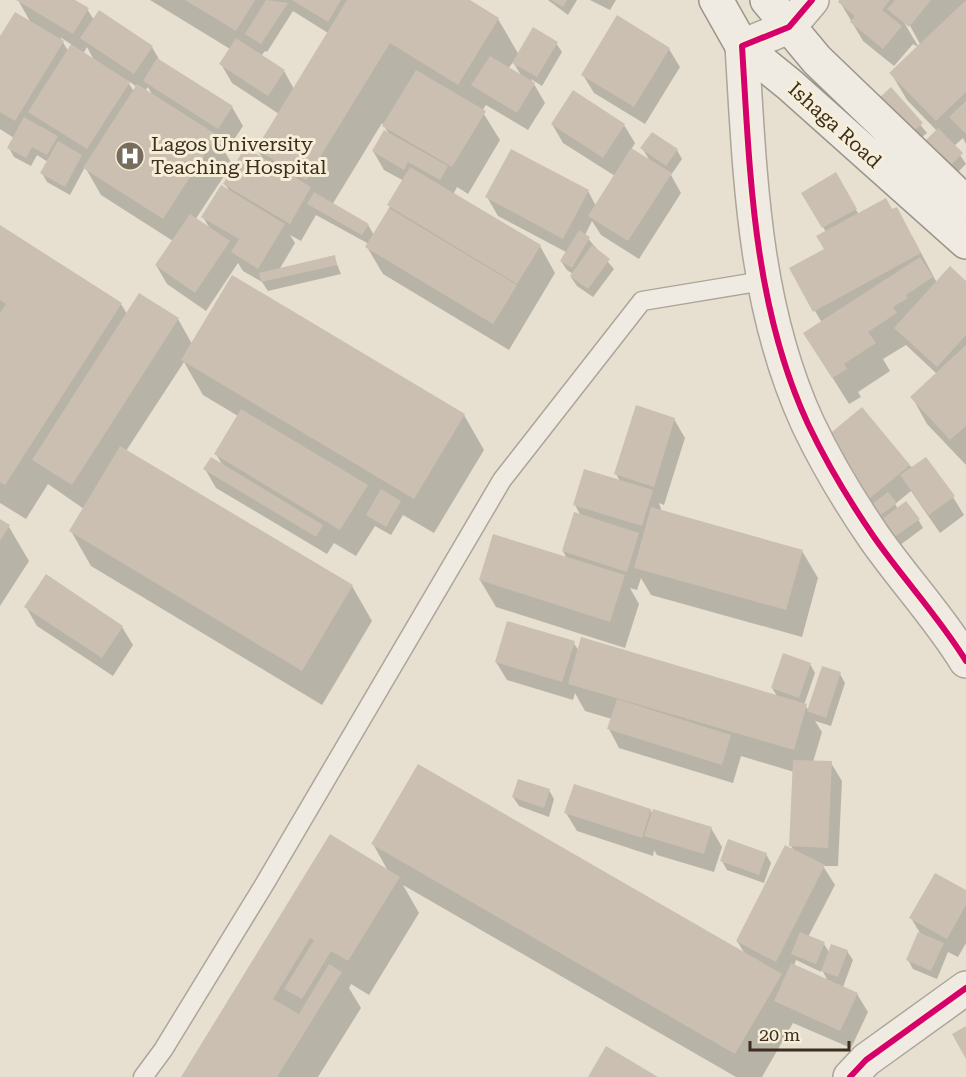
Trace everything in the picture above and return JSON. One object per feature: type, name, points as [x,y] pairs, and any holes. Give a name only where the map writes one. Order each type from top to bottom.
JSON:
[{"type":"street","name":"Ishaga Road","points":[[716,0],[742,46],[790,85],[966,242]]},
{"type":"street","name":"Ishaga Road","points":[[767,0],[817,60],[966,203]]},
{"type":"street","points":[[812,0],[789,27],[742,46],[752,205],[763,281],[784,362],[808,424],[874,537],[950,635],[966,661]]},
{"type":"street","points":[[867,1071],[966,988]]},
{"type":"lane","points":[[143,1077],[163,1050],[270,875],[502,480],[642,301],[763,281]]},
{"type":"building","points":[[16,0],[75,0],[89,8],[73,34]]},
{"type":"building","points":[[185,0],[255,0],[236,31]]},
{"type":"building","points":[[266,0],[288,3],[261,44],[245,34]]},
{"type":"building","points":[[292,0],[341,0],[328,22]]},
{"type":"building","points":[[347,0],[470,0],[499,18],[458,85],[390,43],[306,180],[256,149]]},
{"type":"building","points":[[551,0],[567,0],[563,7]]},
{"type":"building","points":[[839,0],[890,0],[882,10],[902,26],[883,49],[850,22],[855,16],[838,2]]},
{"type":"building","points":[[895,0],[931,0],[909,27],[887,9]]},
{"type":"building","points":[[966,0],[966,92],[936,121],[889,73]]},
{"type":"building","points":[[99,10],[153,46],[134,74],[80,38]]},
{"type":"building","points":[[15,12],[64,41],[15,121],[0,112],[0,36]]},
{"type":"building","points":[[617,15],[670,48],[634,107],[581,75]]},
{"type":"building","points":[[533,27],[558,42],[537,77],[512,63]]},
{"type":"building","points":[[236,38],[285,70],[268,96],[219,64]]},
{"type":"building","points":[[71,44],[130,82],[87,149],[28,112]]},
{"type":"building","points":[[490,56],[535,83],[517,113],[471,85]]},
{"type":"building","points":[[157,58],[233,106],[218,129],[143,81]]},
{"type":"building","points":[[416,70],[486,111],[452,167],[382,126]]},
{"type":"building","points":[[137,84],[217,135],[163,219],[83,168]]},
{"type":"building","points":[[891,87],[923,123],[911,133],[879,98]]},
{"type":"building","points":[[573,90],[625,124],[603,158],[551,124]]},
{"type":"building","points":[[966,101],[966,134],[949,117]]},
{"type":"building","points":[[24,117],[58,136],[47,155],[32,147],[26,158],[7,148]]},
{"type":"building","points":[[938,128],[963,153],[951,165],[926,140]]},
{"type":"building","points":[[384,130],[448,166],[440,180],[408,162],[404,170],[372,151]]},
{"type":"building","points":[[652,132],[678,149],[666,166],[640,148]]},
{"type":"building","points":[[58,141],[82,155],[65,187],[40,173]]},
{"type":"building","points":[[245,147],[311,187],[290,224],[223,184]]},
{"type":"building","points":[[631,148],[672,173],[628,241],[588,216]]},
{"type":"building","points":[[511,149],[589,190],[563,239],[485,197]]},
{"type":"building","points":[[410,167],[541,245],[517,284],[387,205]]},
{"type":"building","points":[[836,172],[857,209],[822,228],[801,193]]},
{"type":"building","points":[[221,185],[285,224],[258,269],[231,252],[239,239],[201,217]]},
{"type":"building","points":[[314,192],[369,224],[362,235],[307,204]]},
{"type":"building","points":[[886,198],[892,209],[897,207],[921,253],[813,312],[789,268],[824,249],[816,236]]},
{"type":"building","points":[[389,208],[517,285],[493,324],[365,247]]},
{"type":"building","points":[[190,214],[230,241],[195,293],[155,265]]},
{"type":"building","points":[[0,225],[122,303],[5,485],[0,482],[0,313],[6,304],[0,300]]},
{"type":"building","points":[[579,230],[590,237],[572,268],[560,261]]},
{"type":"building","points":[[592,245],[610,259],[588,289],[570,276]]},
{"type":"building","points":[[335,255],[337,265],[261,282],[259,273]]},
{"type":"building","points":[[920,257],[933,277],[893,307],[897,313],[868,332],[876,343],[844,364],[847,369],[832,378],[803,333]]},
{"type":"building","points":[[950,266],[966,281],[966,335],[937,367],[894,328]]},
{"type":"building","points":[[232,275],[465,414],[414,499],[181,360]]},
{"type":"building","points":[[139,293],[179,318],[72,485],[32,460]]},
{"type":"building","points":[[966,345],[966,426],[950,440],[910,397]]},
{"type":"building","points":[[636,405],[675,418],[654,487],[614,474]]},
{"type":"building","points":[[862,407],[910,465],[869,499],[821,441]]},
{"type":"building","points":[[241,409],[368,485],[340,530],[214,454]]},
{"type":"building","points":[[120,446],[353,585],[302,671],[69,531]]},
{"type":"building","points":[[211,457],[323,525],[316,537],[203,469]]},
{"type":"building","points":[[926,457],[955,496],[929,515],[900,475]]},
{"type":"building","points":[[584,469],[653,490],[642,526],[573,505]]},
{"type":"building","points":[[381,489],[401,501],[386,527],[366,515]]},
{"type":"building","points":[[888,492],[897,503],[877,518],[868,507]]},
{"type":"building","points":[[906,501],[920,519],[890,540],[877,523]]},
{"type":"building","points":[[651,507],[803,550],[786,610],[634,568]]},
{"type":"building","points":[[574,512],[639,533],[627,572],[562,551]]},
{"type":"building","points":[[0,519],[10,525],[0,541]]},
{"type":"building","points":[[493,534],[625,575],[610,622],[479,580]]},
{"type":"building","points":[[46,574],[123,626],[102,658],[24,607]]},
{"type":"building","points":[[507,621],[575,641],[562,682],[495,662]]},
{"type":"building","points":[[581,637],[807,704],[794,750],[568,684]]},
{"type":"building","points":[[783,653],[811,663],[799,698],[771,688]]},
{"type":"building","points":[[822,666],[841,672],[826,718],[807,711]]},
{"type":"building","points":[[617,699],[731,735],[722,765],[607,729]]},
{"type":"building","points":[[793,760],[832,761],[828,848],[789,846]]},
{"type":"building","points":[[418,764],[782,974],[735,1054],[371,844]]},
{"type":"building","points":[[518,779],[550,789],[544,808],[512,797]]},
{"type":"building","points":[[574,784],[651,809],[642,838],[564,813]]},
{"type":"building","points":[[653,809],[712,827],[704,854],[644,836]]},
{"type":"building","points":[[330,834],[400,877],[348,961],[331,951],[302,999],[284,989],[314,940],[310,938],[273,999],[299,1014],[329,964],[342,972],[277,1077],[181,1077]]},
{"type":"building","points":[[728,839],[767,853],[759,875],[720,861]]},
{"type":"building","points":[[785,845],[825,865],[776,962],[736,941]]},
{"type":"building","points":[[935,873],[966,890],[966,905],[947,939],[909,918]]},
{"type":"building","points":[[800,932],[825,942],[816,964],[791,954]]},
{"type":"building","points":[[918,932],[944,943],[931,971],[906,960]]},
{"type":"building","points":[[831,944],[848,950],[838,977],[821,971]]},
{"type":"building","points":[[791,963],[858,993],[840,1031],[774,1001]]},
{"type":"building","points":[[966,1026],[966,1059],[952,1034]]},
{"type":"building","points":[[606,1046],[658,1077],[588,1077]]},
{"type":"cycle path","points":[[812,0],[789,27],[742,46],[752,190],[765,286],[790,379],[808,424],[823,453],[874,537],[966,661]]},
{"type":"cycle path","points":[[850,1077],[866,1060],[966,988]]},
{"type":"place","name":"Lagos University Teaching Hospital","points":[[130,156]]}]
